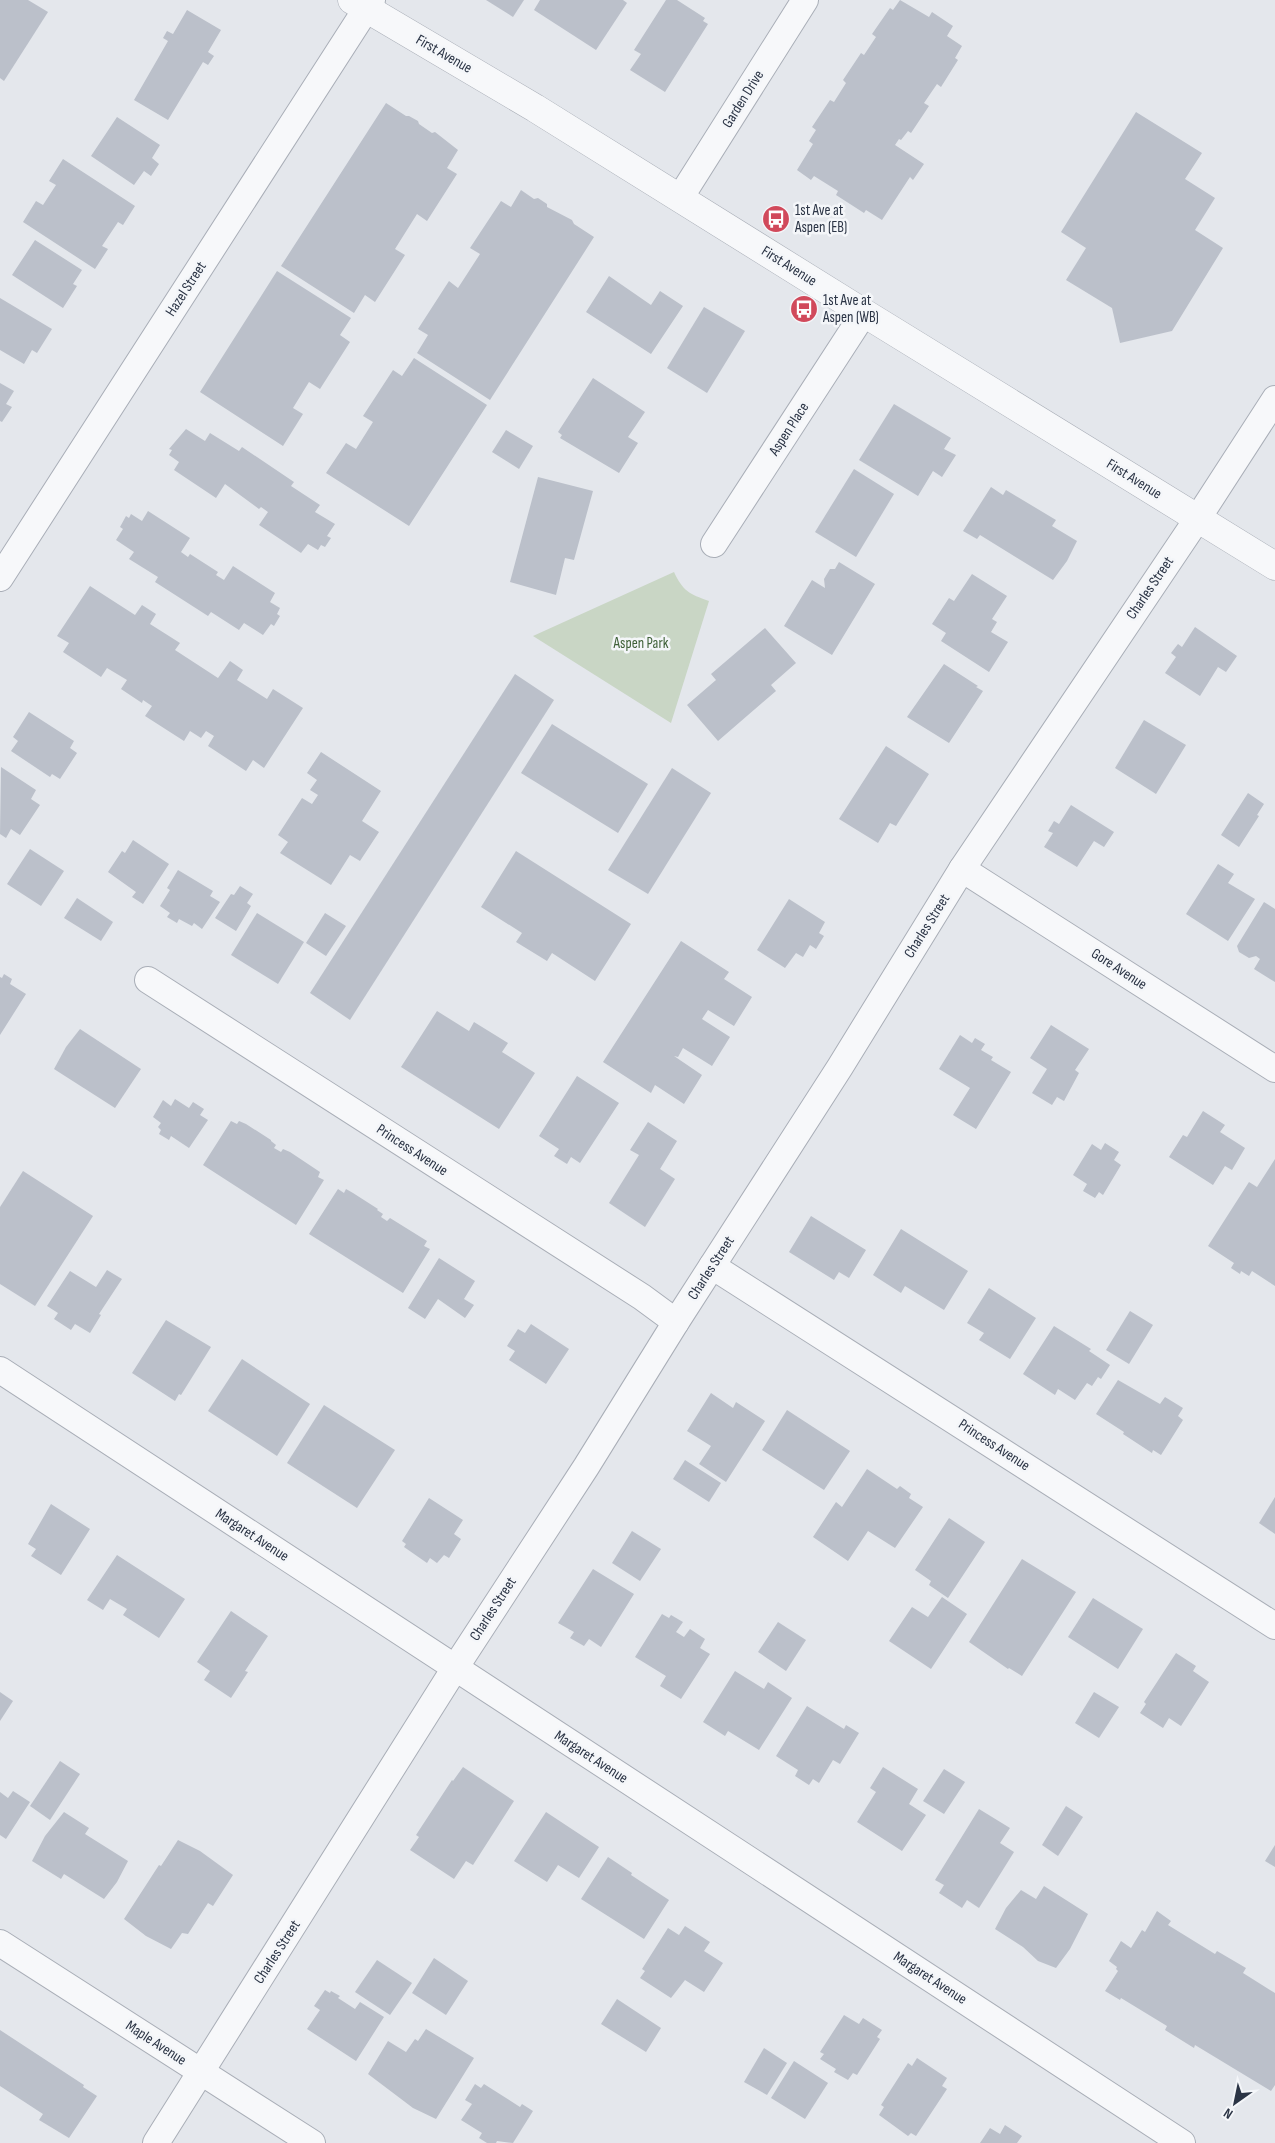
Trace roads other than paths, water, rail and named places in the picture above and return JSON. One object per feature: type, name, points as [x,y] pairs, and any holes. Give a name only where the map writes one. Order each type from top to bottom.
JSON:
[{"type":"street","name":"Garden Drive","points":[[680,198],[805,0]]},
{"type":"street","name":"First Avenue","points":[[364,3],[864,314],[1275,566]]},
{"type":"street","name":"Hazel Street","points":[[0,578],[364,3]]},
{"type":"street","name":"Aspen Place","points":[[714,544],[864,314]]},
{"type":"street","name":"Charles Street","points":[[156,2143],[455,1668],[586,1467],[676,1322],[840,1067],[962,869],[1198,518],[1275,399]]},
{"type":"street","name":"Gore Avenue","points":[[962,869],[1275,1068]]},
{"type":"street","name":"Princess Avenue","points":[[148,980],[642,1297],[676,1322]]},
{"type":"street","name":"Princess Avenue","points":[[712,1266],[1275,1626]]},
{"type":"street","name":"Margaret Avenue","points":[[0,1370],[1182,2143]]},
{"type":"street","name":"Maple Avenue","points":[[0,1943],[312,2143]]},
{"type":"place","name":"1st Ave at Aspen (EB)","points":[[776,219]]},
{"type":"place","name":"1st Ave at Aspen (WB)","points":[[804,309]]},
{"type":"park label","name":"Aspen Park","points":[[641,643]]}]
